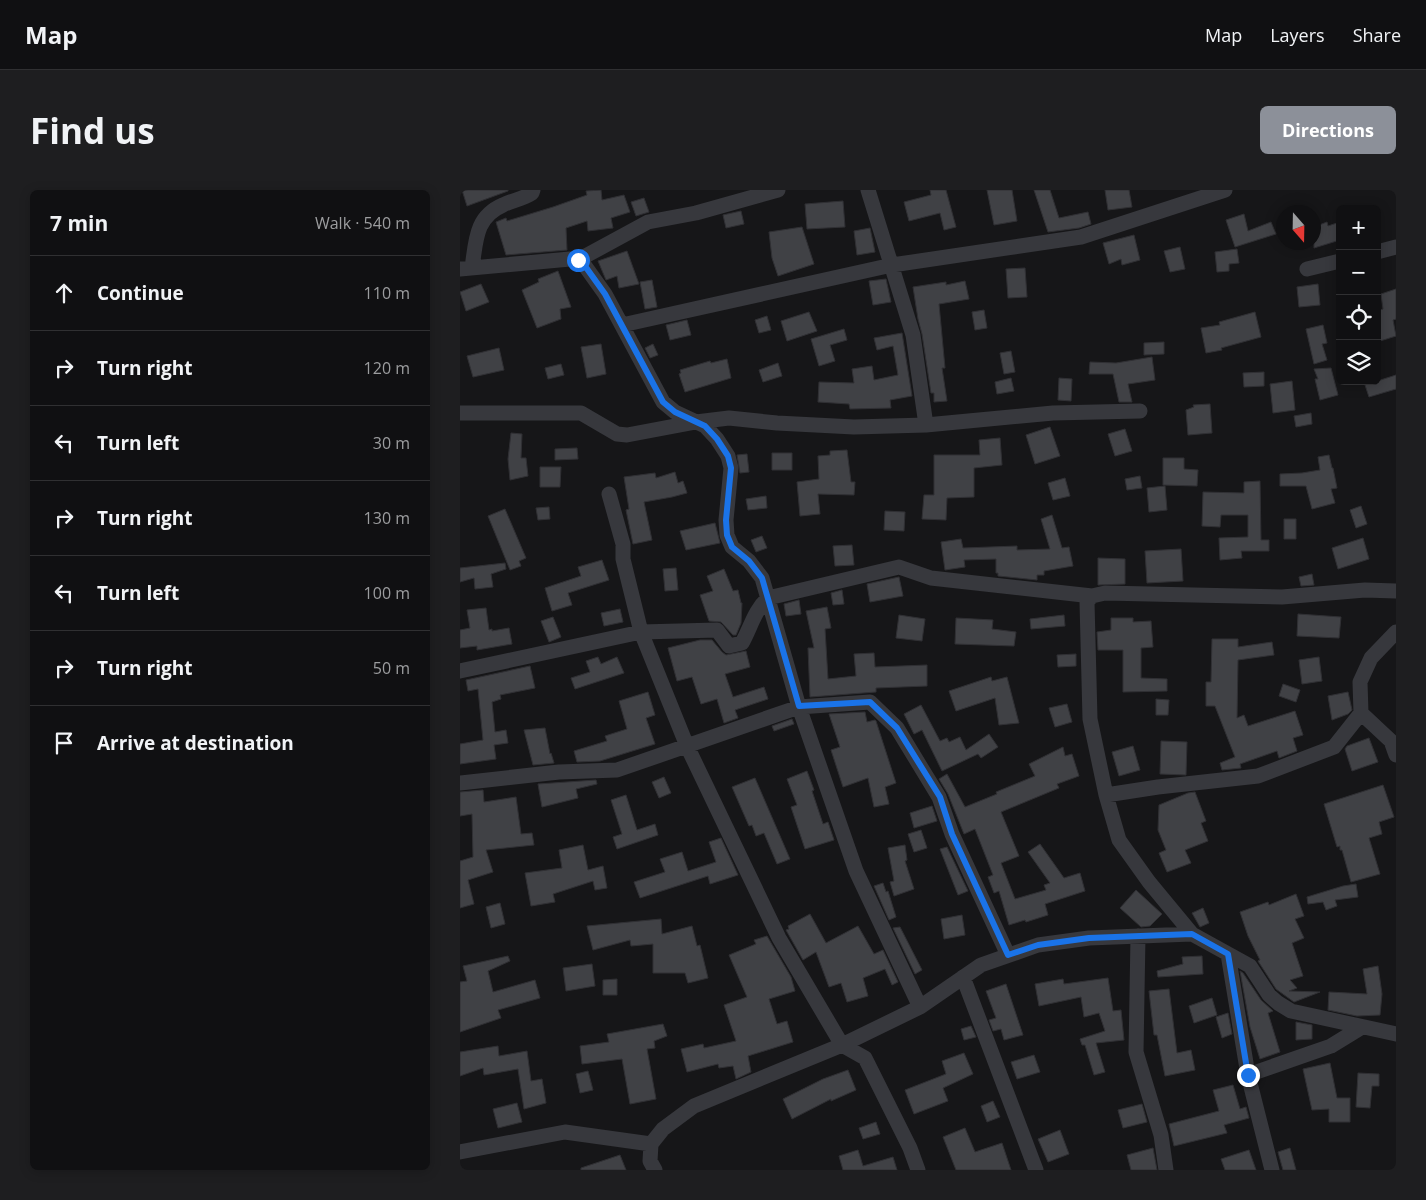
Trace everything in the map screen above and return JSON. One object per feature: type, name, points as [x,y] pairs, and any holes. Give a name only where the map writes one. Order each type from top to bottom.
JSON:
[{"type":"street","points":[[533,190],[526,198],[502,205],[484,217],[466,268],[570,259],[578,260],[585,266],[605,294],[663,402],[675,412],[705,426],[717,439],[728,456],[731,468],[726,520],[727,535],[732,547],[749,561],[762,578],[799,706],[856,871],[920,1007]]},
{"type":"street","points":[[578,260],[648,222],[696,213],[778,190]]},
{"type":"street","points":[[868,190],[913,335],[922,382],[926,425]]},
{"type":"street","points":[[622,326],[892,265],[1081,237],[1225,190]]},
{"type":"street","points":[[1381,251],[1396,248]]},
{"type":"street","points":[[1307,270],[1336,262]]},
{"type":"street","points":[[460,413],[582,413],[617,434],[627,435],[729,418],[854,428],[926,425],[1053,413],[1140,410]]},
{"type":"street","points":[[610,494],[623,544],[623,559],[641,632],[687,746],[779,938],[842,1045],[865,1058],[910,1148],[918,1170]]},
{"type":"street","points":[[460,671],[641,632],[717,630],[729,646],[742,643],[758,608],[768,598],[899,567],[931,578],[1092,596],[1105,594],[1282,597],[1365,590],[1396,591]]},
{"type":"street","points":[[1092,596],[1087,602],[1090,719],[1106,796],[1119,840],[1148,882],[1192,934],[1250,966],[1269,995],[1291,1011],[1396,1034]]},
{"type":"street","points":[[1106,796],[1158,787],[1258,776],[1334,747],[1361,713],[1360,682],[1370,658],[1396,632]]},
{"type":"street","points":[[460,783],[559,772],[617,770],[799,706],[870,702],[897,728],[940,797],[952,834],[1008,955]]},
{"type":"street","points":[[1361,713],[1392,741],[1396,755]]},
{"type":"street","points":[[655,1170],[650,1161],[651,1144],[664,1129],[694,1106],[842,1045],[920,1007],[981,964],[1038,945],[1089,938],[1192,934]]},
{"type":"street","points":[[1138,936],[1136,1052],[1161,1136],[1166,1170]]},
{"type":"street","points":[[1228,954],[1248,1075],[1272,1170]]},
{"type":"street","points":[[963,977],[1036,1170]]},
{"type":"street","points":[[1248,1075],[1331,1046],[1362,1027]]},
{"type":"street","points":[[460,1152],[565,1132],[651,1144]]},
{"type":"building","points":[[462,190],[508,190],[508,191],[467,206]]},
{"type":"building","points":[[601,190],[602,200],[624,195],[630,212],[611,218],[613,228],[588,231],[587,221],[566,228],[567,250],[506,255],[496,222],[506,218],[507,221],[553,207],[587,195],[586,191]]},
{"type":"building","points":[[930,190],[946,190],[956,227],[944,230],[940,213],[909,221],[904,202],[931,195]]},
{"type":"building","points":[[987,190],[1012,190],[1017,221],[994,225]]},
{"type":"building","points":[[1034,190],[1050,190],[1059,218],[1088,212],[1091,224],[1079,228],[1048,232]]},
{"type":"building","points":[[1105,190],[1129,190],[1132,207],[1108,210]]},
{"type":"building","points":[[644,198],[649,212],[636,216],[631,202]]},
{"type":"building","points":[[843,201],[845,227],[807,229],[805,204]]},
{"type":"building","points":[[741,211],[744,224],[726,228],[723,215]]},
{"type":"building","points":[[1244,214],[1248,231],[1271,222],[1276,234],[1235,247],[1226,220]]},
{"type":"building","points":[[1327,222],[1328,226],[1336,223],[1336,241],[1321,246],[1321,224]]},
{"type":"building","points":[[802,227],[814,264],[778,276],[772,258],[769,232]]},
{"type":"building","points":[[870,228],[875,252],[857,255],[854,231]]},
{"type":"building","points":[[1134,235],[1140,260],[1122,265],[1121,259],[1109,264],[1103,243]]},
{"type":"building","points":[[1180,247],[1185,269],[1170,272],[1164,251]]},
{"type":"building","points":[[1237,249],[1239,263],[1229,264],[1229,271],[1217,272],[1215,252]]},
{"type":"building","points":[[627,251],[639,284],[619,288],[617,276],[606,280],[598,261]]},
{"type":"building","points":[[1025,268],[1027,297],[1008,298],[1006,269]]},
{"type":"building","points":[[558,271],[571,307],[560,309],[561,319],[537,328],[522,290],[539,282],[538,279]]},
{"type":"building","points":[[886,279],[891,302],[873,305],[869,281]]},
{"type":"building","points":[[652,280],[657,307],[645,309],[640,282]]},
{"type":"building","points":[[965,281],[969,299],[939,304],[945,368],[942,368],[947,401],[934,402],[934,393],[931,393],[913,287],[946,282],[946,285]]},
{"type":"building","points":[[481,284],[489,302],[466,311],[460,292]]},
{"type":"building","points":[[1318,284],[1320,305],[1299,307],[1297,287]]},
{"type":"building","points":[[1396,289],[1396,319],[1393,320],[1396,336],[1381,341],[1381,310],[1383,309],[1381,294]]},
{"type":"building","points":[[984,310],[987,328],[975,330],[972,312]]},
{"type":"building","points":[[809,312],[817,331],[787,341],[781,321]]},
{"type":"building","points":[[1255,312],[1261,337],[1221,348],[1222,350],[1206,353],[1201,328],[1220,325],[1219,322]]},
{"type":"building","points":[[767,316],[771,330],[759,333],[755,320]]},
{"type":"building","points":[[687,320],[691,335],[670,340],[666,325]]},
{"type":"building","points":[[1323,325],[1327,343],[1322,344],[1327,360],[1314,364],[1306,329]]},
{"type":"building","points":[[844,329],[847,340],[830,345],[835,361],[819,366],[811,339]]},
{"type":"building","points":[[902,333],[912,396],[890,400],[891,408],[850,409],[849,404],[818,402],[819,382],[854,383],[852,369],[872,366],[874,380],[898,375],[893,346],[877,350],[874,338]]},
{"type":"building","points":[[1164,342],[1164,354],[1144,355],[1144,343]]},
{"type":"building","points":[[601,344],[606,374],[587,378],[581,347]]},
{"type":"building","points":[[653,344],[658,355],[650,358],[645,348]]},
{"type":"building","points":[[499,348],[504,370],[473,377],[467,356]]},
{"type":"building","points":[[1011,351],[1015,372],[1004,374],[1000,353]]},
{"type":"building","points":[[1152,357],[1155,380],[1128,384],[1132,402],[1119,402],[1113,374],[1089,374],[1090,362],[1116,363]]},
{"type":"building","points":[[727,359],[731,378],[685,392],[679,374],[681,373],[680,370],[710,361],[711,363]]},
{"type":"building","points":[[778,363],[782,376],[763,382],[759,370]]},
{"type":"building","points":[[561,364],[564,375],[548,379],[545,368]]},
{"type":"building","points":[[1331,368],[1338,395],[1320,400],[1315,379],[1318,379],[1314,369]]},
{"type":"building","points":[[1264,372],[1264,386],[1244,387],[1243,373]]},
{"type":"building","points":[[1396,375],[1396,389],[1369,397],[1365,385],[1381,385],[1381,380]]},
{"type":"building","points":[[1011,378],[1014,391],[997,394],[995,382]]},
{"type":"building","points":[[1059,378],[1072,379],[1071,401],[1058,400]]},
{"type":"building","points":[[1292,381],[1295,410],[1273,413],[1270,384]]},
{"type":"building","points":[[1210,404],[1212,433],[1188,435],[1186,410],[1194,407],[1193,405]]},
{"type":"building","points":[[1311,413],[1312,424],[1296,427],[1294,416]]},
{"type":"building","points":[[1050,427],[1060,456],[1035,464],[1026,435]]},
{"type":"building","points":[[1125,429],[1132,451],[1115,456],[1108,434]]},
{"type":"building","points":[[511,433],[522,434],[521,458],[526,458],[528,476],[510,480],[508,459]]},
{"type":"building","points":[[1000,438],[1002,465],[974,468],[974,497],[947,498],[946,520],[922,519],[924,495],[934,495],[934,455],[980,455],[979,440]]},
{"type":"building","points":[[577,448],[578,459],[555,460],[555,449]]},
{"type":"building","points":[[847,450],[851,482],[855,482],[854,495],[818,494],[820,514],[800,516],[797,482],[819,479],[818,456],[830,455],[830,451]]},
{"type":"building","points":[[772,453],[792,453],[792,470],[772,470]]},
{"type":"building","points":[[747,454],[749,472],[740,473],[737,455]]},
{"type":"building","points":[[1329,455],[1337,488],[1331,489],[1335,503],[1312,509],[1306,486],[1280,486],[1280,474],[1320,470],[1318,457]]},
{"type":"building","points":[[1163,458],[1184,458],[1184,469],[1198,470],[1197,486],[1163,485]]},
{"type":"building","points":[[540,467],[561,467],[560,487],[540,487]]},
{"type":"building","points":[[675,472],[678,483],[683,481],[687,493],[644,502],[652,540],[633,544],[626,510],[629,509],[624,477],[655,473],[656,478]]},
{"type":"building","points":[[1140,476],[1142,488],[1127,490],[1125,479]]},
{"type":"building","points":[[1065,478],[1070,496],[1053,500],[1048,483]]},
{"type":"building","points":[[1260,481],[1261,540],[1269,540],[1269,551],[1241,551],[1242,558],[1220,560],[1219,538],[1248,537],[1248,515],[1221,515],[1220,527],[1202,526],[1203,492],[1244,493],[1244,482]]},
{"type":"building","points":[[1165,486],[1167,510],[1149,512],[1147,488]]},
{"type":"building","points":[[766,496],[767,508],[748,510],[746,499]]},
{"type":"building","points":[[1361,506],[1367,524],[1356,528],[1350,510]]},
{"type":"building","points":[[549,507],[550,519],[538,520],[536,508]]},
{"type":"building","points":[[505,509],[526,558],[519,561],[521,566],[510,570],[488,516]]},
{"type":"building","points":[[885,511],[905,512],[904,531],[884,530]]},
{"type":"building","points":[[1052,515],[1062,548],[1069,547],[1073,566],[1044,571],[1044,575],[1037,575],[1037,580],[998,576],[998,573],[996,573],[996,559],[964,560],[965,567],[945,570],[941,542],[961,539],[963,548],[1017,546],[1017,550],[1050,549],[1041,519]]},
{"type":"building","points":[[1284,519],[1296,519],[1296,539],[1284,539]]},
{"type":"building","points":[[715,523],[720,543],[686,550],[680,531]]},
{"type":"building","points":[[762,536],[767,548],[756,552],[751,540]]},
{"type":"building","points":[[1363,538],[1369,559],[1338,569],[1332,548]]},
{"type":"building","points":[[852,545],[854,565],[835,566],[833,546]]},
{"type":"building","points":[[1181,549],[1183,581],[1147,583],[1145,551]]},
{"type":"building","points":[[1098,558],[1125,559],[1125,584],[1098,585]]},
{"type":"building","points":[[602,560],[609,580],[568,593],[572,605],[552,611],[545,588],[581,576],[578,567]]},
{"type":"building","points":[[505,563],[506,569],[491,574],[493,587],[475,589],[474,578],[460,582],[460,568]]},
{"type":"building","points":[[676,568],[678,590],[665,591],[663,569]]},
{"type":"building","points":[[724,569],[733,591],[738,590],[742,603],[741,623],[736,635],[733,635],[721,622],[709,621],[700,595],[713,591],[707,576]]},
{"type":"building","points":[[1312,574],[1314,585],[1301,586],[1299,577]]},
{"type":"building","points":[[899,577],[903,596],[870,602],[867,584]]},
{"type":"building","points":[[842,590],[844,604],[833,605],[831,593]]},
{"type":"building","points":[[799,600],[801,614],[786,616],[784,604]]},
{"type":"building","points":[[827,607],[831,628],[825,629],[828,679],[856,676],[854,654],[874,653],[875,667],[927,665],[927,686],[876,688],[876,692],[810,697],[808,648],[814,648],[806,611]]},
{"type":"building","points":[[486,608],[489,630],[509,628],[512,644],[477,650],[477,646],[460,648],[460,630],[470,628],[467,610]]},
{"type":"building","points":[[620,609],[623,622],[604,626],[601,613]]},
{"type":"building","points":[[1298,614],[1341,617],[1339,638],[1297,636]]},
{"type":"building","points":[[899,615],[925,619],[922,641],[896,638]]},
{"type":"building","points":[[1064,615],[1065,626],[1031,629],[1030,619]]},
{"type":"building","points":[[553,617],[561,637],[549,642],[541,621]]},
{"type":"building","points":[[956,618],[993,620],[992,629],[1016,632],[1014,646],[955,644]]},
{"type":"building","points":[[1111,618],[1133,618],[1133,622],[1151,621],[1153,647],[1141,648],[1141,678],[1167,679],[1167,691],[1123,692],[1123,650],[1098,650],[1097,632],[1111,630]]},
{"type":"building","points":[[1212,639],[1238,639],[1238,647],[1272,642],[1274,655],[1238,660],[1237,718],[1244,715],[1248,726],[1295,711],[1303,735],[1293,738],[1297,751],[1279,758],[1277,751],[1240,764],[1241,768],[1222,770],[1220,763],[1235,757],[1215,706],[1206,706],[1206,682],[1211,682]]},
{"type":"building","points":[[700,640],[712,640],[726,655],[746,651],[750,667],[725,674],[733,697],[764,687],[768,699],[735,710],[738,718],[724,723],[717,699],[701,704],[692,677],[677,681],[668,648]]},
{"type":"building","points":[[1076,654],[1076,666],[1058,667],[1057,655]]},
{"type":"building","points":[[598,657],[601,664],[617,657],[624,673],[575,689],[571,678],[590,672],[586,661]]},
{"type":"building","points":[[1319,657],[1322,681],[1302,684],[1299,660]]},
{"type":"building","points":[[530,666],[535,688],[500,695],[501,699],[492,702],[495,732],[506,730],[508,743],[494,745],[496,759],[460,764],[460,744],[483,740],[478,689],[468,691],[466,680]]},
{"type":"building","points":[[991,677],[992,681],[1007,677],[1019,723],[999,725],[995,698],[956,711],[949,691]]},
{"type":"building","points":[[1283,684],[1300,690],[1296,702],[1279,696]]},
{"type":"building","points":[[648,692],[655,715],[646,718],[655,744],[600,761],[577,762],[574,751],[607,741],[605,736],[627,729],[619,701]]},
{"type":"building","points":[[1348,692],[1352,710],[1348,714],[1332,720],[1328,696]]},
{"type":"building","points":[[1156,699],[1169,700],[1168,715],[1156,715]]},
{"type":"building","points":[[1067,704],[1072,722],[1055,727],[1049,708]]},
{"type":"building","points":[[921,705],[940,741],[947,738],[949,742],[960,737],[966,750],[989,734],[998,747],[981,758],[978,754],[942,771],[922,730],[914,734],[904,714]]},
{"type":"building","points":[[865,712],[867,722],[876,721],[896,783],[885,787],[889,804],[874,807],[868,778],[843,787],[831,750],[840,747],[829,714]]},
{"type":"building","points":[[792,719],[794,724],[774,731],[772,726]]},
{"type":"building","points":[[545,728],[550,754],[554,763],[533,765],[524,730]]},
{"type":"building","points":[[1369,738],[1378,762],[1352,771],[1345,749],[1347,746]]},
{"type":"building","points":[[1161,741],[1187,742],[1186,775],[1160,774]]},
{"type":"building","points":[[1133,746],[1140,770],[1119,776],[1112,752]]},
{"type":"building","points":[[1063,747],[1065,756],[1072,754],[1079,776],[1057,784],[1059,788],[1001,812],[1019,856],[1001,863],[1015,899],[1046,890],[1044,885],[1050,883],[1028,852],[1040,844],[1064,878],[1080,873],[1085,891],[1045,904],[1048,915],[1009,925],[999,891],[994,893],[988,877],[993,875],[975,829],[964,834],[948,794],[939,779],[947,774],[965,807],[1035,776],[1029,764]]},
{"type":"building","points":[[807,771],[823,824],[828,822],[834,840],[805,849],[791,807],[797,805],[787,779]]},
{"type":"building","points":[[664,777],[671,793],[659,798],[652,782]]},
{"type":"building","points":[[755,778],[790,859],[777,864],[764,833],[756,836],[752,825],[749,826],[732,787]]},
{"type":"building","points":[[596,780],[597,784],[576,789],[578,798],[542,807],[538,784]]},
{"type":"building","points":[[1383,785],[1394,817],[1379,822],[1382,834],[1369,838],[1380,874],[1351,882],[1342,850],[1340,850],[1340,846],[1337,847],[1324,804]]},
{"type":"building","points":[[483,790],[484,802],[516,797],[521,834],[532,833],[534,845],[486,850],[493,872],[468,880],[474,904],[460,908],[460,861],[473,857],[472,814],[460,816],[460,792]]},
{"type":"building","points":[[1195,792],[1206,821],[1201,823],[1208,841],[1185,850],[1191,863],[1167,872],[1159,853],[1166,850],[1158,830],[1159,805]]},
{"type":"building","points":[[626,795],[637,830],[655,824],[658,835],[617,849],[613,837],[622,834],[611,800]]},
{"type":"building","points":[[932,806],[937,821],[914,828],[910,813]]},
{"type":"building","points":[[921,830],[927,848],[914,852],[908,834]]},
{"type":"building","points":[[721,838],[738,875],[710,884],[708,876],[640,898],[634,882],[665,872],[660,859],[682,852],[688,871],[716,862],[709,842]]},
{"type":"building","points":[[583,845],[588,870],[603,866],[607,888],[595,890],[593,881],[553,894],[555,902],[531,906],[525,873],[562,868],[559,850]]},
{"type":"building","points":[[905,845],[907,860],[905,861],[914,889],[894,896],[890,882],[894,881],[888,848]]},
{"type":"building","points":[[947,847],[968,891],[958,895],[940,849]]},
{"type":"building","points":[[883,883],[886,892],[888,891],[896,917],[889,920],[874,886]]},
{"type":"building","points":[[1356,884],[1358,897],[1335,900],[1337,906],[1326,910],[1323,902],[1308,904],[1307,897]]},
{"type":"building","points":[[1136,890],[1162,914],[1150,926],[1141,927],[1120,908]]},
{"type":"building","points":[[1296,894],[1304,916],[1295,919],[1304,938],[1292,943],[1303,976],[1290,980],[1297,988],[1289,991],[1320,992],[1294,1002],[1276,989],[1258,961],[1260,960],[1248,936],[1240,912],[1268,902],[1269,905]]},
{"type":"building","points":[[500,903],[505,924],[491,928],[486,907]]},
{"type":"building","points":[[1203,908],[1209,923],[1200,927],[1192,913]]},
{"type":"building","points":[[810,914],[826,943],[858,926],[874,954],[883,950],[898,982],[892,985],[885,969],[863,978],[868,996],[847,1002],[841,983],[829,987],[816,952],[803,960],[786,930],[789,929],[788,926]]},
{"type":"building","points":[[962,915],[965,935],[944,939],[941,919]]},
{"type":"building","points":[[661,919],[662,934],[692,926],[697,946],[700,945],[708,978],[688,983],[685,973],[653,973],[653,944],[631,946],[630,940],[593,950],[587,926]]},
{"type":"building","points":[[900,927],[922,970],[915,974],[893,928]]},
{"type":"building","points":[[767,936],[791,977],[795,991],[769,999],[777,1024],[787,1021],[793,1042],[748,1056],[751,1072],[736,1079],[733,1066],[719,1068],[718,1064],[687,1072],[681,1049],[703,1044],[704,1048],[736,1041],[724,1005],[747,997],[729,955],[756,944],[754,940]]},
{"type":"building","points":[[508,956],[510,961],[488,971],[493,992],[535,980],[540,998],[498,1010],[501,1018],[460,1032],[460,982],[467,981],[463,966]]},
{"type":"building","points":[[1202,956],[1203,974],[1158,977],[1157,971],[1183,964],[1182,957]]},
{"type":"building","points":[[592,964],[595,986],[566,991],[563,968]]},
{"type":"building","points":[[1378,966],[1382,994],[1380,1015],[1357,1016],[1328,1010],[1329,992],[1367,994],[1363,969]]},
{"type":"building","points":[[1240,971],[1261,1000],[1273,1011],[1268,1013],[1280,1052],[1260,1059],[1250,1027]]},
{"type":"building","points":[[1108,978],[1113,1011],[1121,1010],[1124,1040],[1096,1043],[1105,1072],[1094,1075],[1085,1045],[1082,1045],[1080,1039],[1105,1031],[1099,1013],[1084,1017],[1081,997],[1039,1006],[1035,984],[1063,979],[1064,984]]},
{"type":"building","points":[[617,979],[617,995],[603,995],[603,980]]},
{"type":"building","points":[[1006,984],[1023,1035],[1004,1040],[1001,1029],[993,1031],[989,1020],[996,1018],[986,991]]},
{"type":"building","points":[[1169,989],[1177,1053],[1191,1050],[1195,1070],[1165,1076],[1157,1035],[1154,1035],[1149,991]]},
{"type":"building","points":[[1212,998],[1217,1015],[1194,1023],[1189,1006]]},
{"type":"building","points":[[1228,1013],[1232,1034],[1222,1038],[1216,1017]]},
{"type":"building","points":[[1296,1022],[1312,1025],[1312,1039],[1296,1040]]},
{"type":"building","points":[[663,1024],[667,1036],[654,1041],[655,1048],[647,1049],[656,1099],[630,1104],[622,1059],[582,1064],[580,1046],[609,1042],[607,1034]]},
{"type":"building","points":[[971,1026],[976,1037],[964,1040],[961,1029]]},
{"type":"building","points":[[498,1046],[499,1056],[527,1051],[531,1081],[542,1079],[546,1103],[524,1109],[518,1069],[484,1075],[483,1068],[460,1076],[460,1052]]},
{"type":"building","points":[[964,1053],[973,1074],[943,1088],[948,1101],[914,1114],[905,1090],[946,1074],[942,1061]]},
{"type":"building","points":[[1034,1055],[1040,1072],[1017,1079],[1011,1062]]},
{"type":"building","points":[[1330,1063],[1337,1098],[1350,1098],[1350,1122],[1329,1122],[1329,1109],[1312,1110],[1303,1069]]},
{"type":"building","points":[[848,1070],[856,1090],[831,1101],[831,1099],[792,1119],[783,1099],[823,1079]]},
{"type":"building","points":[[588,1071],[593,1090],[580,1093],[576,1074]]},
{"type":"building","points":[[1358,1073],[1379,1074],[1379,1086],[1372,1086],[1370,1108],[1356,1107]]},
{"type":"building","points":[[1233,1085],[1240,1109],[1246,1107],[1249,1118],[1224,1125],[1227,1133],[1174,1146],[1169,1124],[1219,1111],[1213,1090]]},
{"type":"building","points":[[993,1101],[1000,1117],[987,1122],[981,1106]]},
{"type":"building","points":[[517,1103],[522,1122],[498,1128],[493,1109]]},
{"type":"building","points":[[1142,1104],[1147,1122],[1123,1128],[1118,1110]]},
{"type":"building","points":[[876,1122],[880,1134],[863,1139],[859,1128]]},
{"type":"building","points":[[965,1128],[975,1152],[1002,1143],[1011,1170],[956,1170],[943,1137]]},
{"type":"building","points":[[1060,1130],[1069,1154],[1048,1162],[1038,1139]]},
{"type":"building","points":[[1153,1148],[1157,1170],[1131,1170],[1127,1155]]},
{"type":"building","points":[[1290,1148],[1296,1170],[1283,1170],[1278,1152]]},
{"type":"building","points":[[858,1150],[863,1166],[893,1157],[897,1170],[843,1170],[839,1156]]},
{"type":"building","points":[[1249,1150],[1256,1170],[1225,1170],[1221,1159]]},
{"type":"building","points":[[620,1155],[626,1170],[581,1170],[581,1168]]},
{"type":"route","points":[[578,260],[585,266],[605,294],[663,402],[675,412],[705,426],[717,439],[728,456],[731,468],[726,520],[727,535],[732,547],[749,561],[762,578],[799,706],[870,702],[897,728],[940,797],[952,834],[1008,955],[1038,945],[1089,938],[1192,934],[1228,954],[1248,1075]]}]
